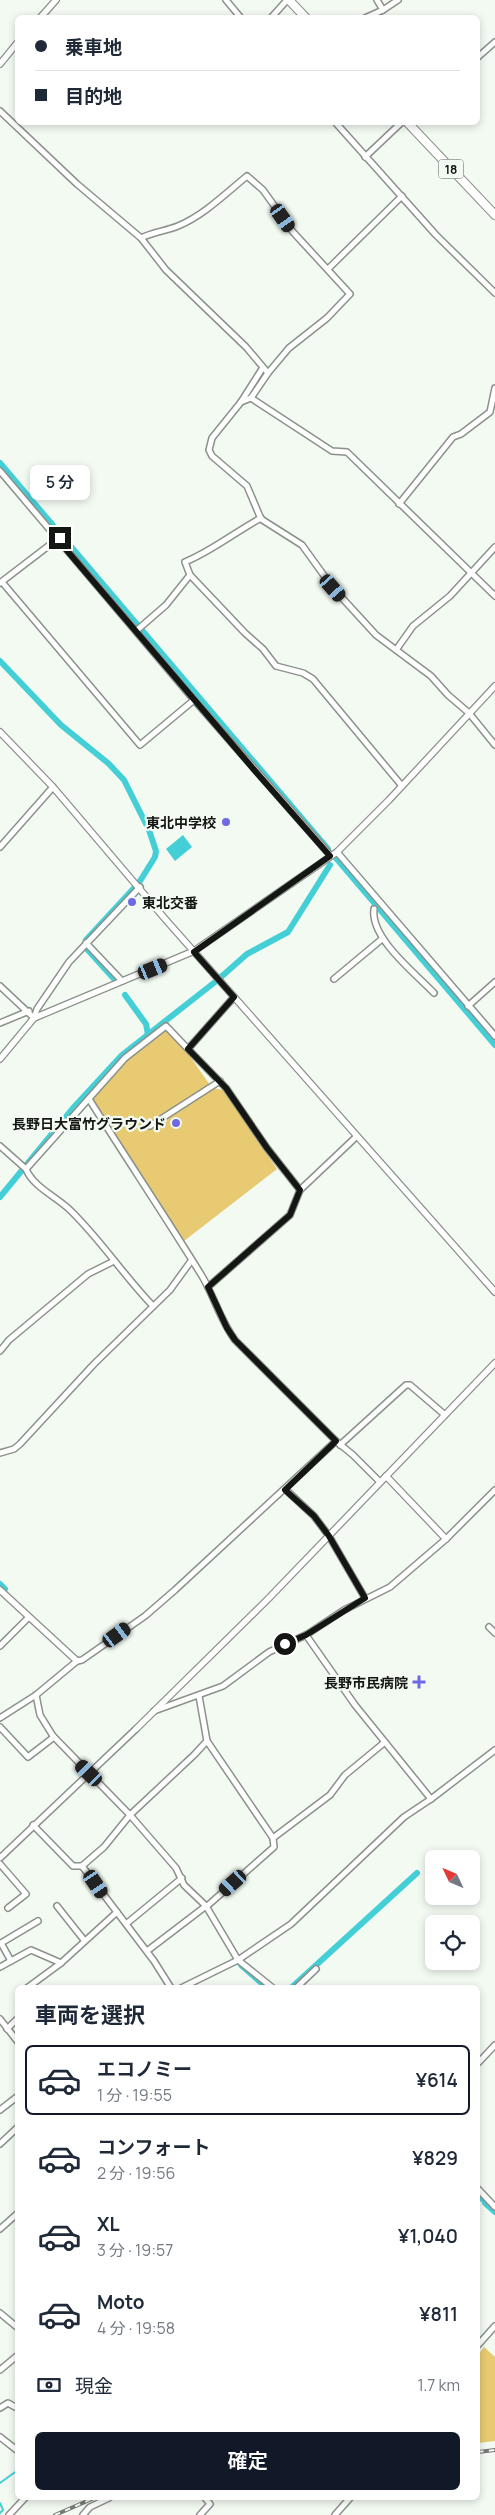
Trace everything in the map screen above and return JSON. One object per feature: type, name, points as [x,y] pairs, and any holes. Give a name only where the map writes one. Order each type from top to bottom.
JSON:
[{"type":"highway","points":[[288,0],[303,15]]},
{"type":"highway","name":"18","points":[[410,125],[494,211]]},
{"type":"street","points":[[43,15],[56,0]]},
{"type":"street","points":[[226,0],[238,15]]},
{"type":"street","points":[[274,15],[288,0]]},
{"type":"street","points":[[377,0],[383,10]]},
{"type":"street","points":[[372,15],[398,0]]},
{"type":"street","points":[[480,55],[495,42]]},
{"type":"street","points":[[0,64],[15,46]]},
{"type":"street","points":[[0,111],[77,184],[141,238],[166,270],[246,347],[262,369],[268,373]]},
{"type":"street","points":[[338,125],[436,235],[495,293]]},
{"type":"street","points":[[365,157],[399,125]]},
{"type":"street","points":[[141,238],[178,226],[192,218],[221,199],[247,176],[263,190],[293,232],[350,294],[327,318],[289,348],[268,373],[251,398],[242,402]]},
{"type":"street","points":[[328,269],[402,196]]},
{"type":"street","points":[[262,369],[242,402],[212,438],[209,450],[212,456],[247,486],[261,518],[302,545],[333,588],[376,635],[427,672],[469,713],[495,745]]},
{"type":"street","points":[[399,504],[453,437],[461,434],[490,412],[495,388]]},
{"type":"street","points":[[251,398],[332,451],[347,452],[495,596]]},
{"type":"street","points":[[0,471],[61,537],[139,629],[194,700],[330,856]]},
{"type":"street","points":[[261,518],[225,538],[202,555],[185,562],[190,575],[245,632],[264,648],[276,666],[303,673],[313,679],[402,786]]},
{"type":"street","points":[[61,537],[1,582],[140,745],[194,700]]},
{"type":"street","points":[[396,650],[413,626],[443,602],[495,547]]},
{"type":"street","points":[[139,629],[166,604],[190,575]]},
{"type":"street","points":[[34,1018],[194,952],[337,852],[402,786],[495,686]]},
{"type":"street","points":[[0,732],[53,787],[194,952],[495,1292]]},
{"type":"street","points":[[0,847],[53,787]]},
{"type":"street","points":[[337,852],[495,1036]]},
{"type":"street","points":[[0,1059],[34,1018],[42,1001],[69,962],[140,887]]},
{"type":"street","points":[[374,909],[373,915],[382,939],[434,992]]},
{"type":"street","points":[[334,979],[382,939]]},
{"type":"street","points":[[86,943],[122,981]]},
{"type":"street","points":[[468,1006],[495,982]]},
{"type":"street","points":[[0,986],[29,1011],[34,1018]]},
{"type":"street","points":[[188,1049],[234,997]]},
{"type":"street","points":[[0,1023],[29,1011]]},
{"type":"street","points":[[25,1168],[125,1058],[166,1026],[220,1081],[267,1148],[300,1190]]},
{"type":"street","points":[[150,1126],[220,1081]]},
{"type":"street","points":[[89,1099],[159,1206],[208,1287],[227,1328],[235,1340],[338,1443],[380,1482]]},
{"type":"street","points":[[208,1287],[290,1215],[300,1190],[356,1137]]},
{"type":"street","points":[[0,1146],[25,1168],[29,1176],[57,1198],[91,1231],[129,1281],[154,1306]]},
{"type":"street","points":[[0,1351],[9,1340],[88,1274],[114,1261]]},
{"type":"street","points":[[0,1453],[14,1449],[20,1444],[94,1364],[170,1290],[191,1261]]},
{"type":"street","points":[[1,1855],[154,1711],[269,1598],[494,1366]]},
{"type":"street","points":[[0,1718],[36,1695],[80,1660],[145,1616],[338,1443],[406,1385],[410,1385],[445,1415]]},
{"type":"street","points":[[386,1476],[446,1539]]},
{"type":"street","points":[[285,1490],[314,1516],[329,1536],[365,1598]]},
{"type":"street","points":[[154,1711],[223,1686],[269,1652],[306,1635],[365,1598],[390,1587],[446,1539],[495,1490]]},
{"type":"street","points":[[1,1594],[80,1660]]},
{"type":"street","points":[[0,1646],[29,1617]]},
{"type":"street","points":[[489,1627],[495,1633]]},
{"type":"street","points":[[306,1635],[385,1742],[431,1799]]},
{"type":"street","points":[[36,1695],[40,1716],[54,1737],[130,1815],[182,1878],[184,1885],[206,1907],[238,1960],[269,1985]]},
{"type":"street","points":[[147,1951],[206,1907],[274,1847],[273,1838],[207,1741],[199,1696]]},
{"type":"street","points":[[0,1727],[28,1757],[54,1737]]},
{"type":"street","points":[[33,1825],[73,1866],[82,1866],[104,1847],[130,1815],[194,1756],[207,1741]]},
{"type":"street","points":[[273,1838],[330,1796],[345,1775],[385,1742]]},
{"type":"street","points":[[187,1985],[238,1960],[291,1924],[404,1817],[431,1799],[495,1750]]},
{"type":"street","points":[[0,1864],[26,1894],[8,1908]]},
{"type":"street","points":[[82,1866],[147,1951],[169,1985]]},
{"type":"street","points":[[126,1924],[182,1878]]},
{"type":"street","points":[[57,1906],[84,1940]]},
{"type":"street","points":[[31,1985],[61,1963],[84,1940],[117,1912]]},
{"type":"street","points":[[11,1961],[0,1942],[38,1921]]},
{"type":"street","points":[[0,1967],[32,1950],[61,1963]]},
{"type":"street","points":[[299,1985],[316,1969]]},
{"type":"street","points":[[0,2019],[15,2038]]},
{"type":"street","points":[[7,2029],[15,2021]]},
{"type":"street","points":[[480,2061],[495,2045]]},
{"type":"street","points":[[0,2110],[15,2098]]},
{"type":"street","points":[[1,2142],[15,2130]]},
{"type":"street","points":[[480,2191],[495,2207]]},
{"type":"street","points":[[0,2229],[15,2216]]},
{"type":"street","points":[[0,2314],[15,2323]]},
{"type":"street","points":[[480,2343],[495,2326]]},
{"type":"street","points":[[0,2370],[15,2358]]},
{"type":"street","points":[[0,2408],[8,2403],[15,2407]]},
{"type":"street","points":[[0,2437],[15,2449]]},
{"type":"street","points":[[9,2515],[23,2500]]},
{"type":"street","points":[[83,2515],[90,2507],[106,2500]]},
{"type":"street","points":[[200,2515],[210,2504],[206,2500]]},
{"type":"street","points":[[335,2515],[348,2500]]},
{"type":"shaded area","name":"長野日大富竹グラウンド","points":[[166,1029],[187,1052],[212,1088],[223,1090],[277,1169],[184,1241],[91,1099],[125,1060]]},
{"type":"shaded area","points":[[484,2347],[495,2357],[495,2441],[480,2443],[480,2352]]},
{"type":"water","points":[[183,835],[192,847],[175,861],[166,849]]},
{"type":"waterway","points":[[0,463],[328,849]]},
{"type":"waterway","points":[[0,661],[61,725],[108,763],[124,780],[149,830],[156,851],[155,857],[140,881]]},
{"type":"waterway","points":[[336,858],[495,1045]]},
{"type":"waterway","points":[[221,977],[247,954],[288,932],[330,865]]},
{"type":"waterway","points":[[86,940],[134,888]]},
{"type":"waterway","points":[[86,948],[115,980]]},
{"type":"waterway","points":[[0,1197],[74,1107],[122,1055],[215,982]]},
{"type":"waterway","points":[[125,995],[146,1024],[148,1035]]},
{"type":"waterway","points":[[0,1584],[5,1589]]},
{"type":"waterway","points":[[294,1985],[417,1873]]},
{"type":"waterway","points":[[241,1965],[264,1985]]},
{"type":"waterway","points":[[485,2203],[495,2212]]},
{"type":"waterway","points":[[0,2483],[15,2472]]},
{"type":"waterway","points":[[0,2503],[3,2510],[0,2513]]},
{"type":"railway","points":[[480,2452],[495,2450]]},
{"type":"railway","points":[[55,2515],[89,2500]]},
{"type":"place","name":"東北中学校","points":[[226,822]]},
{"type":"place","name":"東北交番","points":[[132,902]]},
{"type":"place","name":"長野日大富竹グラウンド","points":[[176,1123]]},
{"type":"place","name":"長野市民病院","points":[[419,1682]]},
{"type":"route","points":[[60,538],[58,540],[330,856],[194,952],[234,997],[188,1049],[226,1088],[267,1148],[300,1190],[290,1215],[208,1287],[227,1328],[235,1340],[336,1441],[285,1490],[314,1516],[329,1536],[365,1598],[306,1635],[285,1644]]}]
